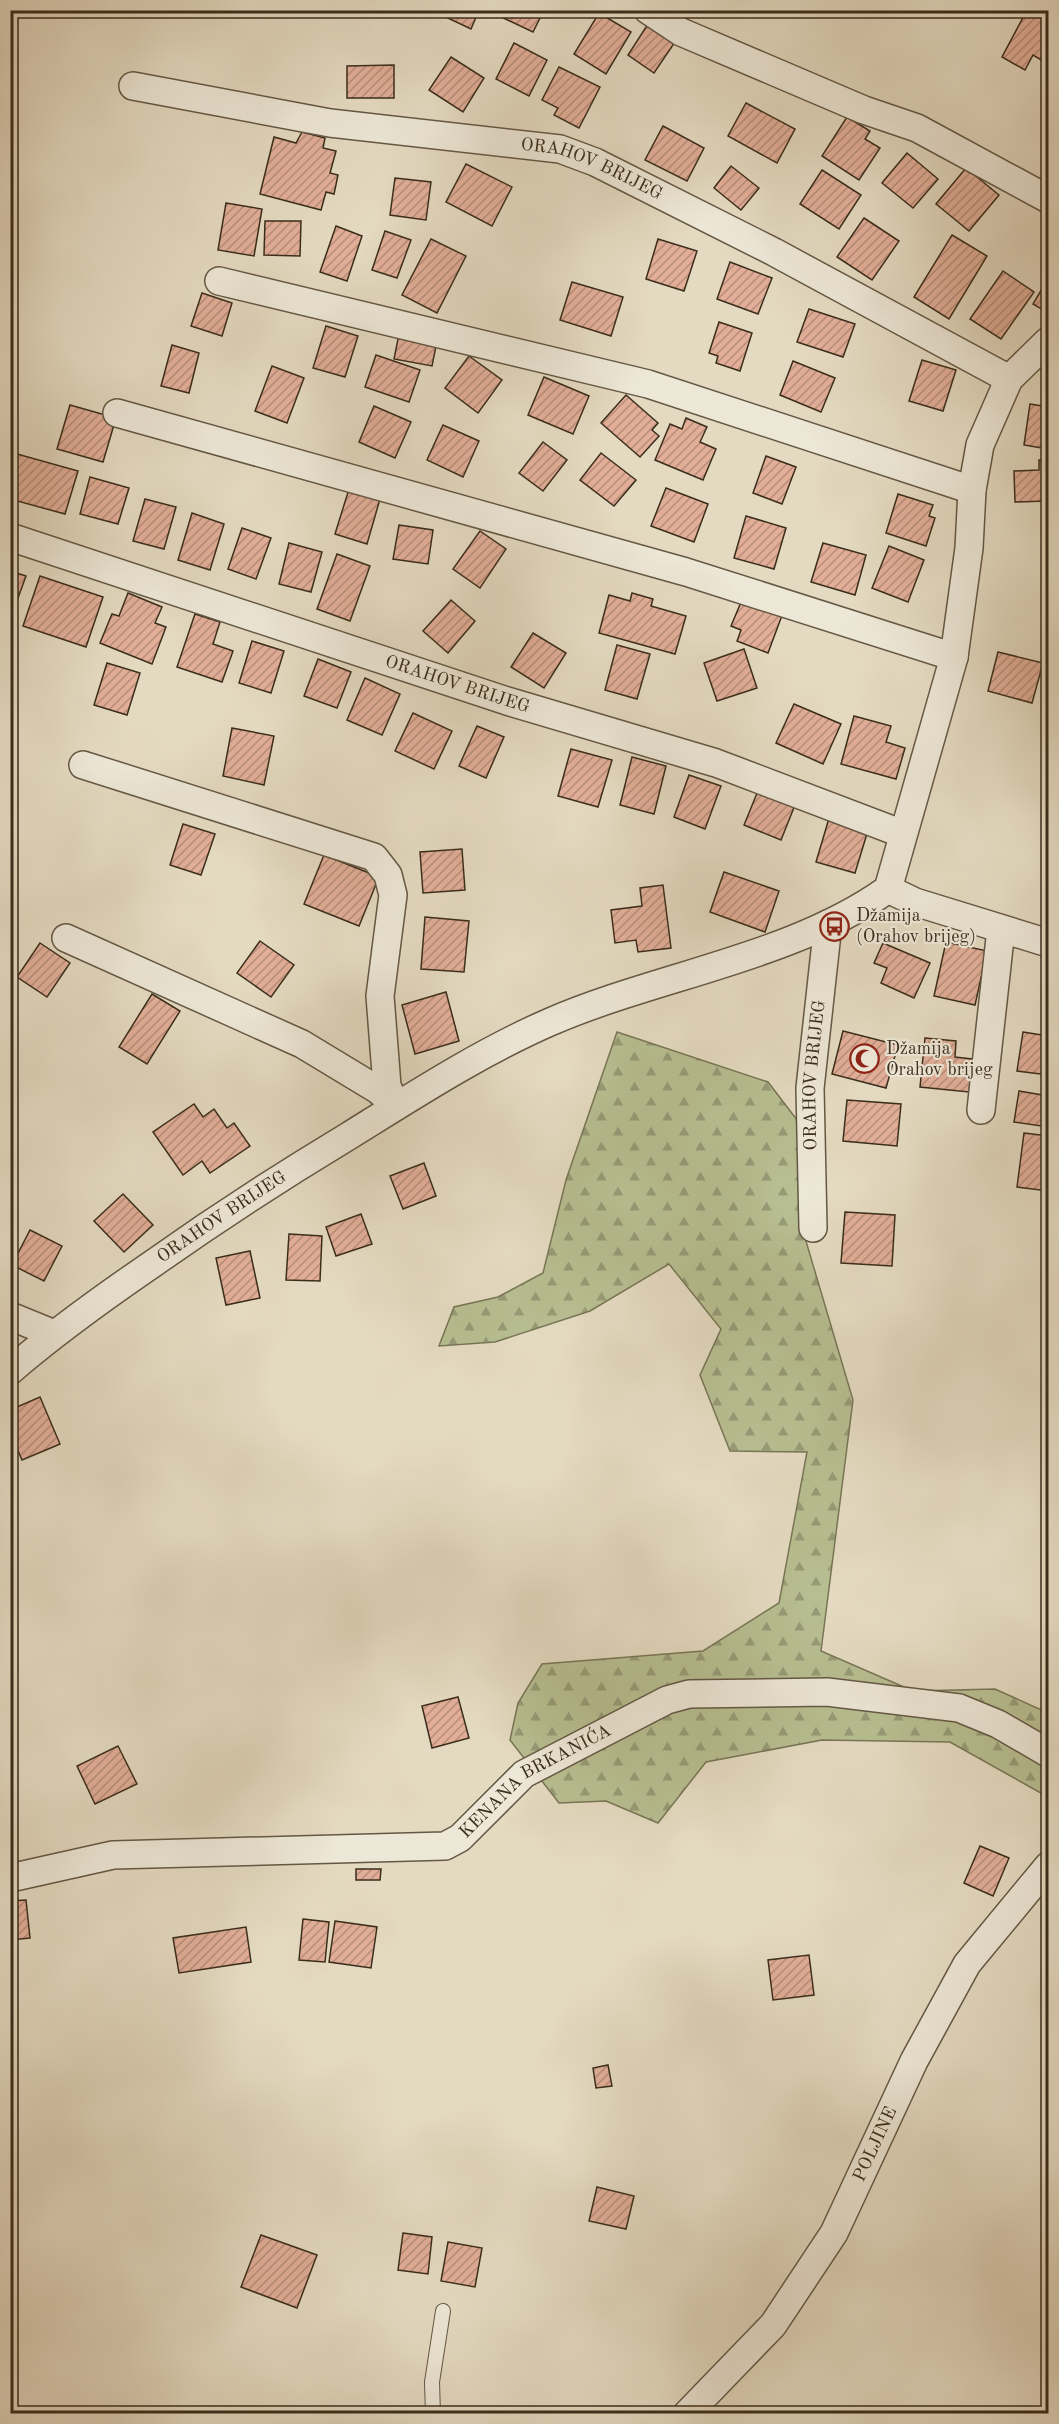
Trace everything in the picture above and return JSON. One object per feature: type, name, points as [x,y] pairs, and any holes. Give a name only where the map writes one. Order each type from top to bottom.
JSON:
[{"type":"street","points":[[648,10],[681,33],[864,110],[917,128],[1048,199]]},
{"type":"street","name":"ORAHOV BRIJEG","points":[[133,86],[330,123],[560,149],[595,162],[774,252],[1009,379]]},
{"type":"street","points":[[219,281],[648,384],[972,490]]},
{"type":"street","points":[[1048,341],[1009,379],[980,446],[972,490],[969,548],[954,657],[888,889],[915,902],[1048,944]]},
{"type":"street","points":[[117,413],[686,572],[954,657]]},
{"type":"street","name":"ORAHOV BRIJEG","points":[[10,537],[507,701],[716,763],[903,834]]},
{"type":"street","points":[[82,765],[374,857],[388,875],[393,895],[380,996],[387,1086],[396,1106]]},
{"type":"street","name":"ORAHOV BRIJEG","points":[[10,1371],[54,1334],[271,1183],[396,1106],[488,1054],[550,1022],[603,1002],[761,951],[828,924],[861,909],[888,889]]},
{"type":"street","name":"ORAHOV BRIJEG","points":[[813,1228],[810,1088],[828,924]]},
{"type":"street","points":[[981,1110],[1001,929]]},
{"type":"street","points":[[66,938],[302,1044],[378,1090],[396,1106]]},
{"type":"street","points":[[10,1316],[54,1334]]},
{"type":"street","name":"KENANA BRKANIĆA","points":[[10,1878],[113,1856],[445,1846],[460,1838],[524,1774],[667,1700],[689,1694],[827,1692],[959,1708],[998,1724],[1048,1753]]},
{"type":"street","name":"POLJINE","points":[[687,2414],[773,2325],[828,2242],[914,2061],[967,1964],[1048,1866]]},
{"type":"lane","points":[[433,2414],[432,2382],[443,2311]]},
{"type":"green space","points":[[617,1032],[768,1082],[807,1133],[800,1221],[853,1400],[821,1651],[913,1691],[995,1689],[1048,1713],[1048,1797],[950,1742],[822,1740],[706,1762],[658,1823],[606,1801],[559,1803],[510,1740],[518,1703],[542,1664],[703,1651],[779,1603],[807,1452],[730,1451],[700,1375],[721,1329],[669,1264],[590,1311],[495,1342],[439,1346],[454,1307],[498,1297],[543,1273],[566,1180]]},
{"type":"building","points":[[431,10],[479,10],[471,29]]},
{"type":"building","points":[[499,10],[544,10],[533,32],[497,15]]},
{"type":"building","points":[[1027,10],[1048,10],[1048,64],[1033,55],[1025,70],[1002,57]]},
{"type":"building","points":[[599,13],[631,32],[606,74],[574,54]]},
{"type":"building","points":[[648,24],[675,42],[654,73],[628,55]]},
{"type":"building","points":[[514,43],[547,60],[529,96],[496,79]]},
{"type":"building","points":[[451,57],[484,78],[463,112],[429,90]]},
{"type":"building","points":[[394,65],[394,98],[347,98],[347,66]]},
{"type":"building","points":[[559,67],[600,87],[579,128],[554,115],[558,108],[542,100]]},
{"type":"building","points":[[746,103],[795,129],[777,163],[728,136]]},
{"type":"building","points":[[847,117],[870,131],[865,139],[880,148],[859,180],[822,156]]},
{"type":"building","points":[[663,126],[704,148],[687,181],[645,160]]},
{"type":"building","points":[[302,132],[325,138],[323,148],[336,151],[330,173],[338,175],[334,194],[326,192],[321,210],[260,194],[274,137],[296,143]]},
{"type":"building","points":[[907,153],[938,179],[913,208],[882,183]]},
{"type":"building","points":[[466,164],[512,187],[492,226],[446,202]]},
{"type":"building","points":[[731,166],[759,188],[741,210],[714,188]]},
{"type":"building","points":[[966,168],[999,195],[969,231],[936,204]]},
{"type":"building","points":[[822,170],[861,195],[839,229],[800,204]]},
{"type":"building","points":[[395,178],[431,182],[426,220],[390,215]]},
{"type":"building","points":[[226,203],[262,209],[254,256],[218,250]]},
{"type":"building","points":[[864,218],[899,241],[872,280],[837,257]]},
{"type":"building","points":[[265,221],[301,221],[300,256],[264,255]]},
{"type":"building","points":[[336,226],[362,236],[347,281],[320,272]]},
{"type":"building","points":[[385,231],[411,240],[397,278],[372,270]]},
{"type":"building","points":[[952,235],[987,256],[949,319],[914,297]]},
{"type":"building","points":[[431,239],[466,256],[437,313],[402,295]]},
{"type":"building","points":[[658,239],[697,251],[684,291],[646,279]]},
{"type":"building","points":[[730,262],[772,278],[758,314],[717,299]]},
{"type":"building","points":[[1003,271],[1034,292],[1001,339],[970,319]]},
{"type":"building","points":[[572,282],[623,297],[611,336],[560,320]]},
{"type":"building","points":[[1043,287],[1048,290],[1048,313],[1033,304]]},
{"type":"building","points":[[202,293],[232,303],[222,336],[191,326]]},
{"type":"building","points":[[809,309],[855,324],[843,357],[797,342]]},
{"type":"building","points":[[719,322],[752,333],[740,371],[716,363],[718,356],[709,353]]},
{"type":"building","points":[[326,326],[358,336],[345,377],[313,368]]},
{"type":"building","points":[[399,334],[437,341],[432,366],[394,359]]},
{"type":"building","points":[[172,345],[199,353],[189,393],[161,386]]},
{"type":"building","points":[[376,355],[420,370],[409,402],[365,387]]},
{"type":"building","points":[[469,356],[502,380],[478,413],[445,388]]},
{"type":"building","points":[[922,360],[956,370],[943,411],[909,401]]},
{"type":"building","points":[[793,361],[835,378],[821,412],[780,395]]},
{"type":"building","points":[[272,366],[304,378],[287,423],[255,411]]},
{"type":"building","points":[[544,377],[589,396],[573,434],[528,415]]},
{"type":"building","points":[[626,395],[658,423],[652,430],[659,436],[640,457],[601,423]]},
{"type":"building","points":[[1030,404],[1048,407],[1048,449],[1024,445]]},
{"type":"building","points":[[70,405],[116,418],[103,462],[57,449]]},
{"type":"building","points":[[374,406],[411,422],[395,458],[359,442]]},
{"type":"building","points":[[686,418],[707,427],[700,442],[716,449],[703,480],[655,460],[670,424],[682,429]]},
{"type":"building","points":[[443,425],[479,441],[463,477],[427,460]]},
{"type":"building","points":[[543,442],[567,460],[543,491],[519,473]]},
{"type":"building","points":[[10,452],[78,471],[65,514],[10,499]]},
{"type":"building","points":[[601,453],[636,480],[614,506],[580,480]]},
{"type":"building","points":[[766,456],[796,467],[782,504],[753,493]]},
{"type":"building","points":[[1039,460],[1048,460],[1048,501],[1015,502],[1014,471],[1039,470]]},
{"type":"building","points":[[90,477],[129,488],[118,524],[80,514]]},
{"type":"building","points":[[666,488],[708,504],[694,542],[651,526]]},
{"type":"building","points":[[349,489],[380,499],[367,544],[335,534]]},
{"type":"building","points":[[898,494],[933,505],[929,516],[935,518],[926,546],[886,533]]},
{"type":"building","points":[[145,499],[176,507],[164,549],[133,541]]},
{"type":"building","points":[[192,513],[224,524],[210,570],[178,560]]},
{"type":"building","points":[[746,516],[786,528],[774,569],[734,558]]},
{"type":"building","points":[[399,525],[433,530],[428,564],[393,559]]},
{"type":"building","points":[[242,528],[271,538],[256,579],[228,569]]},
{"type":"building","points":[[480,531],[506,549],[480,588],[453,569]]},
{"type":"building","points":[[289,543],[322,552],[311,592],[279,584]]},
{"type":"building","points":[[823,543],[866,555],[855,595],[811,582]]},
{"type":"building","points":[[889,546],[924,560],[908,602],[872,588]]},
{"type":"building","points":[[337,554],[370,566],[350,621],[317,609]]},
{"type":"building","points":[[10,571],[26,576],[10,620]]},
{"type":"building","points":[[40,576],[103,597],[86,647],[23,626]]},
{"type":"building","points":[[128,593],[162,607],[155,623],[166,627],[152,664],[100,643],[112,614],[119,616]]},
{"type":"building","points":[[632,593],[653,599],[651,606],[686,616],[675,654],[599,633],[609,595],[630,601]]},
{"type":"building","points":[[744,595],[784,610],[768,653],[737,641],[741,630],[731,626]]},
{"type":"building","points":[[451,600],[475,621],[448,653],[423,631]]},
{"type":"building","points":[[195,614],[220,622],[213,644],[233,651],[222,682],[177,667]]},
{"type":"building","points":[[533,633],[566,653],[544,688],[511,667]]},
{"type":"building","points":[[252,641],[284,651],[271,693],[239,683]]},
{"type":"building","points":[[617,645],[650,654],[637,699],[605,690]]},
{"type":"building","points":[[744,649],[757,688],[717,701],[704,663]]},
{"type":"building","points":[[998,652],[1043,663],[1032,703],[988,691]]},
{"type":"building","points":[[318,659],[351,672],[337,708],[304,696]]},
{"type":"building","points":[[107,663],[140,673],[127,715],[94,705]]},
{"type":"building","points":[[365,678],[400,694],[382,735],[347,720]]},
{"type":"building","points":[[794,704],[841,724],[823,764],[776,743]]},
{"type":"building","points":[[413,713],[452,731],[434,769],[395,751]]},
{"type":"building","points":[[854,716],[891,726],[886,742],[905,748],[896,779],[841,764]]},
{"type":"building","points":[[477,726],[504,737],[486,778],[459,766]]},
{"type":"building","points":[[232,728],[274,736],[264,785],[223,776]]},
{"type":"building","points":[[571,749],[612,760],[598,807],[558,796]]},
{"type":"building","points":[[632,757],[666,766],[654,814],[620,805]]},
{"type":"building","points":[[689,775],[721,786],[705,829],[674,817]]},
{"type":"building","points":[[760,786],[797,800],[781,840],[744,825]]},
{"type":"building","points":[[830,815],[869,827],[855,873],[816,862]]},
{"type":"building","points":[[183,824],[215,834],[201,875],[170,865]]},
{"type":"building","points":[[462,849],[465,890],[423,893],[420,852]]},
{"type":"building","points":[[324,855],[379,877],[359,926],[304,904]]},
{"type":"building","points":[[724,872],[779,891],[765,932],[710,912]]},
{"type":"building","points":[[663,885],[671,948],[638,952],[636,940],[615,943],[611,910],[642,906],[640,888]]},
{"type":"building","points":[[425,917],[469,921],[464,972],[421,969]]},
{"type":"building","points":[[260,941],[294,965],[271,997],[237,973]]},
{"type":"building","points":[[946,942],[987,951],[975,1005],[934,996]]},
{"type":"building","points":[[40,943],[70,963],[47,997],[17,977]]},
{"type":"building","points":[[883,943],[930,963],[914,998],[881,983],[887,968],[874,963]]},
{"type":"building","points":[[446,992],[459,1041],[415,1054],[402,1005]]},
{"type":"building","points":[[152,994],[180,1011],[147,1064],[119,1047]]},
{"type":"building","name":"Džamija Orahov brijeg","points":[[843,1031],[898,1045],[886,1088],[832,1074]]},
{"type":"building","points":[[1023,1032],[1048,1036],[1048,1075],[1017,1071]]},
{"type":"building","points":[[925,1038],[956,1041],[955,1057],[972,1059],[969,1092],[920,1087]]},
{"type":"building","points":[[1019,1091],[1048,1096],[1048,1127],[1014,1122]]},
{"type":"building","points":[[847,1100],[901,1104],[897,1146],[843,1141]]},
{"type":"building","points":[[194,1104],[203,1117],[214,1109],[227,1128],[234,1123],[250,1146],[210,1173],[202,1161],[183,1175],[153,1132]]},
{"type":"building","points":[[1024,1133],[1048,1136],[1048,1191],[1017,1187]]},
{"type":"building","points":[[424,1163],[436,1196],[403,1209],[390,1176]]},
{"type":"building","points":[[123,1194],[153,1225],[124,1252],[94,1221]]},
{"type":"building","points":[[845,1212],[895,1215],[892,1266],[841,1263]]},
{"type":"building","points":[[361,1214],[372,1244],[336,1256],[326,1227]]},
{"type":"building","points":[[30,1230],[62,1246],[44,1281],[12,1265]]},
{"type":"building","points":[[289,1234],[322,1236],[320,1281],[286,1280]]},
{"type":"building","points":[[250,1251],[260,1298],[226,1305],[216,1258]]},
{"type":"building","points":[[40,1397],[60,1444],[22,1460],[10,1432],[10,1410]]},
{"type":"building","points":[[458,1697],[469,1738],[432,1748],[422,1706]]},
{"type":"building","points":[[118,1746],[137,1784],[95,1804],[77,1766]]},
{"type":"building","points":[[980,1846],[1009,1858],[993,1896],[964,1883]]},
{"type":"building","points":[[356,1869],[381,1869],[380,1880],[356,1880]]},
{"type":"building","points":[[26,1900],[30,1938],[10,1940],[10,1901]]},
{"type":"building","points":[[303,1919],[329,1922],[325,1962],[299,1960]]},
{"type":"building","points":[[335,1921],[377,1927],[371,1968],[329,1962]]},
{"type":"building","points":[[246,1927],[251,1962],[179,1973],[173,1938]]},
{"type":"building","points":[[809,1955],[814,1995],[773,2000],[768,1960]]},
{"type":"building","points":[[608,2065],[612,2086],[596,2088],[593,2068]]},
{"type":"building","points":[[597,2187],[634,2196],[626,2229],[589,2221]]},
{"type":"building","points":[[403,2233],[432,2237],[428,2274],[398,2270]]},
{"type":"building","points":[[261,2235],[317,2255],[297,2308],[241,2287]]},
{"type":"building","points":[[448,2242],[482,2248],[475,2287],[441,2281]]},
{"type":"place","name":"Džamija (Orahov brijeg)","points":[[835,926]]},
{"type":"place","name":"Džamija Orahov brijeg","points":[[865,1059]]}]
